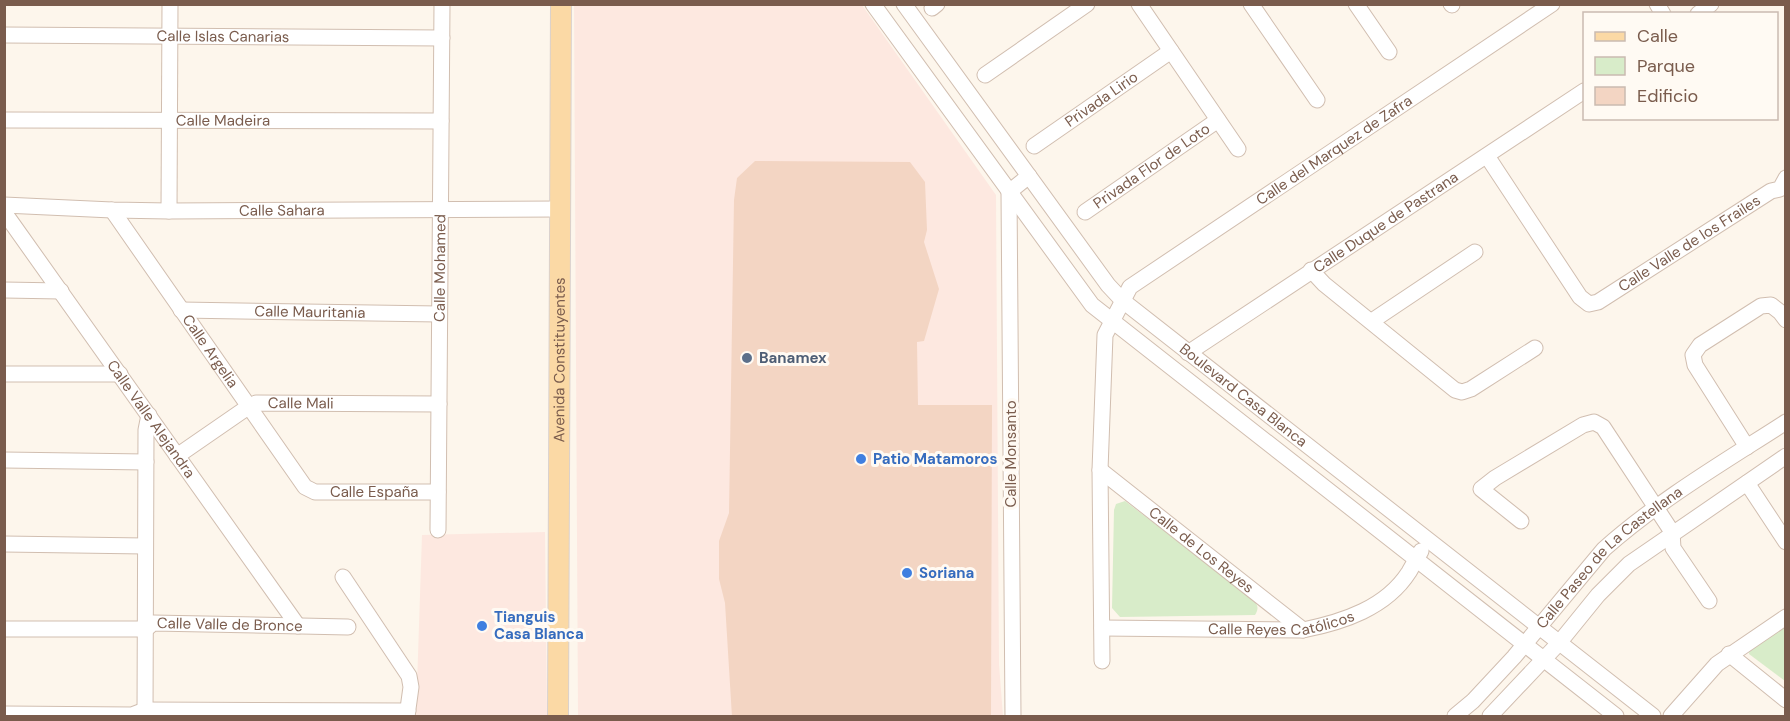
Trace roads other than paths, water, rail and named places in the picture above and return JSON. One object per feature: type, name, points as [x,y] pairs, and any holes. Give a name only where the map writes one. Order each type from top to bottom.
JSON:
[{"type":"main road","name":"Avenida Constituyentes","points":[[558,717],[561,4]]},
{"type":"street","points":[[169,211],[170,4]]},
{"type":"street","name":"Calle Mohamed","points":[[438,530],[442,4]]},
{"type":"street","name":"Boulevard Casa Blanca","points":[[873,4],[1092,306],[1616,717]]},
{"type":"street","name":"Boulevard Casa Blanca","points":[[904,4],[1108,285],[1123,301],[1653,717]]},
{"type":"street","points":[[985,75],[1087,4]]},
{"type":"street","points":[[1139,4],[1238,149]]},
{"type":"street","points":[[1251,4],[1317,100]]},
{"type":"street","points":[[1356,4],[1389,52]]},
{"type":"street","name":"Calle del Marquez de Zafra","points":[[1123,301],[1130,287],[1552,4]]},
{"type":"street","name":"Calle Islas Canarias","points":[[4,35],[442,38]]},
{"type":"street","name":"Privada Lirio","points":[[1034,146],[1171,51]]},
{"type":"street","name":"Calle Duque de Pastrana","points":[[1188,353],[1583,92]]},
{"type":"street","name":"Calle Madeira","points":[[4,120],[441,121]]},
{"type":"street","name":"Privada Flor de Loto","points":[[1085,212],[1218,120]]},
{"type":"street","name":"Calle Valle de los Frailes","points":[[1488,156],[1580,297],[1589,304],[1598,302],[1771,191],[1784,186]]},
{"type":"street","points":[[1009,192],[1029,176]]},
{"type":"street","name":"Calle Monsanto","points":[[1009,192],[1013,717]]},
{"type":"street","name":"Calle Sahara","points":[[4,205],[169,211],[559,209]]},
{"type":"street","name":"Calle Argelia","points":[[112,210],[304,487],[310,491]]},
{"type":"street","name":"Calle Valle Alejandra","points":[[4,212],[298,626]]},
{"type":"street","points":[[1372,321],[1475,252]]},
{"type":"street","points":[[1311,270],[1324,284],[1455,390],[1462,392],[1471,389],[1535,348]]},
{"type":"street","points":[[4,290],[61,291]]},
{"type":"street","points":[[1102,661],[1100,470],[1105,335],[1123,301]]},
{"type":"street","points":[[1747,447],[1695,365],[1693,356],[1700,345],[1761,306],[1771,305],[1780,312],[1785,320]]},
{"type":"street","name":"Calle Mauritania","points":[[181,310],[439,314]]},
{"type":"street","points":[[4,374],[120,374]]},
{"type":"street","points":[[1213,400],[1227,383]]},
{"type":"street","name":"Calle Mali","points":[[177,456],[256,403],[439,404]]},
{"type":"street","points":[[145,714],[146,430],[149,415]]},
{"type":"street","points":[[1521,520],[1481,489],[1495,478],[1583,425],[1594,422],[1603,427],[1672,532],[1673,548],[1709,602]]},
{"type":"street","name":"Calle Paseo de La Castellana","points":[[1455,717],[1473,701],[1524,644],[1604,549],[1656,508],[1785,422]]},
{"type":"street","name":"Calle Paseo de La Castellana","points":[[1490,717],[1544,660],[1598,595],[1629,564],[1672,532],[1785,456]]},
{"type":"street","points":[[4,460],[146,462]]},
{"type":"street","name":"Calle de Los Reyes","points":[[1100,470],[1303,630]]},
{"type":"street","points":[[1747,483],[1785,542]]},
{"type":"street","name":"Calle España","points":[[310,491],[438,492]]},
{"type":"street","name":"Calle Reyes Católicos","points":[[1102,628],[1303,630],[1352,617],[1364,611],[1396,587],[1409,572],[1427,541]]},
{"type":"street","points":[[4,544],[145,546]]},
{"type":"street","points":[[4,714],[407,714],[411,687],[409,676],[343,578]]},
{"type":"street","points":[[1671,717],[1728,654],[1785,617]]},
{"type":"street","name":"Calle Valle de Bronce","points":[[4,629],[146,629],[153,623],[348,627]]},
{"type":"street","points":[[1728,654],[1785,700]]},
{"type":"place","name":"Banamex","points":[[747,358]]},
{"type":"place","name":"Patio Matamoros","points":[[861,459]]},
{"type":"place","name":"Soriana","points":[[907,573]]},
{"type":"place","name":"Tianguis Casa Blanca","points":[[482,626]]}]
